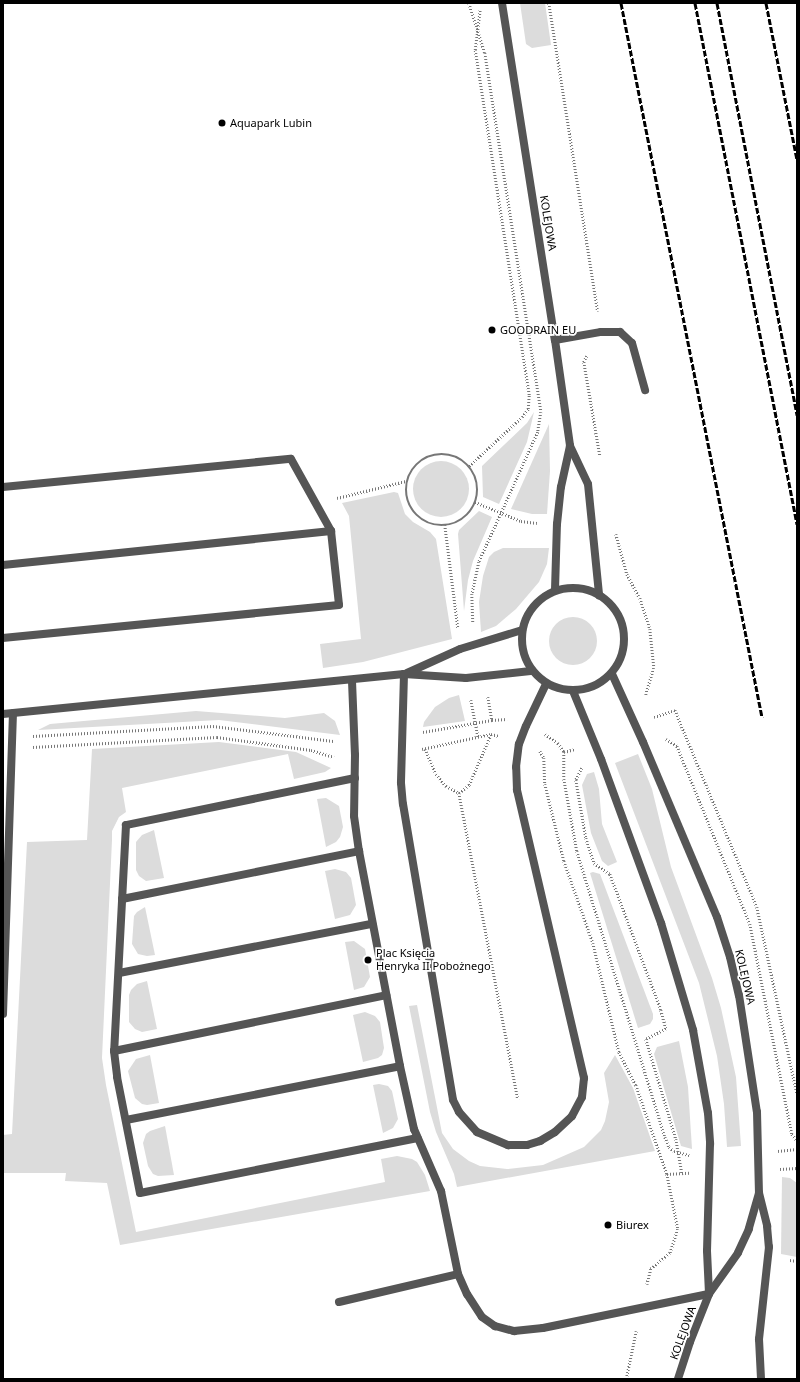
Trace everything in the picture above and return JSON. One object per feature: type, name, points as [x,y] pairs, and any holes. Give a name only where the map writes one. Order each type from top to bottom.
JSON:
[{"type":"street","name":"KOLEJOWA","points":[[502,3],[555,340],[570,446]]},
{"type":"street","points":[[555,340],[601,332],[620,332],[632,343],[646,390]]},
{"type":"street","points":[[555,590],[559,502],[570,446]]},
{"type":"street","points":[[570,446],[588,484],[599,595]]},
{"type":"street","points":[[3,487],[291,459],[331,531],[339,605],[3,638]]},
{"type":"street","points":[[3,565],[331,531]]},
{"type":"street","points":[[570,588],[585,589],[599,595],[611,604],[619,617],[624,631],[624,647],[620,661],[612,674],[601,683],[588,689],[573,691],[559,690],[546,684],[531,671],[522,651],[522,630],[528,613],[540,599],[555,590],[570,588]]},
{"type":"street","points":[[404,674],[460,649],[522,630]]},
{"type":"street","points":[[3,714],[404,674],[466,678],[531,671]]},
{"type":"street","points":[[404,674],[401,783],[403,804],[453,1100],[460,1112],[477,1132],[508,1146],[527,1145],[540,1141],[555,1132],[572,1116],[582,1097],[584,1078],[517,790],[516,767],[519,744],[546,684]]},
{"type":"street","name":"KOLEJOWA","points":[[612,674],[643,742],[716,917],[730,957],[739,995],[757,1112],[759,1193],[749,1229],[738,1254],[709,1294],[690,1342],[678,1379]]},
{"type":"street","points":[[352,680],[354,816],[372,924],[400,1066],[418,1138],[441,1191],[458,1274],[467,1294],[482,1317],[495,1326],[514,1331],[544,1328],[709,1294]]},
{"type":"street","name":"KOLEJOWA","points":[[573,691],[601,759],[661,923],[693,1030],[708,1113],[710,1154],[707,1251],[709,1294]]},
{"type":"street","points":[[3,1014],[13,713]]},
{"type":"street","points":[[354,778],[126,825],[114,1050],[117,1077],[140,1193],[418,1138]]},
{"type":"street","points":[[122,899],[359,851]]},
{"type":"street","points":[[119,973],[372,924]]},
{"type":"street","points":[[114,1050],[386,995]]},
{"type":"street","points":[[126,1120],[400,1066]]},
{"type":"street","points":[[759,1193],[767,1226],[769,1247],[759,1339],[761,1379]]},
{"type":"street","points":[[339,1302],[458,1274]]},
{"type":"path","points":[[469,3],[478,27],[485,53],[541,412],[538,432],[479,562],[472,594],[472,614],[476,644]]},
{"type":"path","points":[[469,466],[522,417],[528,409],[529,395],[475,50],[480,10],[479,3]]},
{"type":"path","points":[[549,3],[604,348],[589,352],[584,362],[601,462]]},
{"type":"path","points":[[446,454],[458,457],[469,466],[476,477],[478,490],[475,502],[469,514],[458,522],[445,525],[434,525],[424,521],[415,514],[409,504],[406,481],[412,470],[421,460],[433,455],[446,454]]},
{"type":"path","points":[[315,503],[406,481]]},
{"type":"path","points":[[615,531],[627,574],[640,598],[650,629],[654,668],[645,697]]},
{"type":"path","points":[[483,676],[492,720]]},
{"type":"path","points":[[675,710],[760,916],[797,1094]]},
{"type":"path","points":[[651,718],[660,736],[677,746],[750,924],[792,1134],[797,1141]]},
{"type":"path","points":[[402,735],[492,720],[511,720],[550,736],[558,743],[564,752],[564,779],[577,851],[665,1137],[669,1147],[678,1153],[693,1156],[710,1154]]},
{"type":"path","points":[[12,738],[213,726],[338,742],[354,740]]},
{"type":"path","points":[[460,793],[469,785],[491,734]]},
{"type":"path","points":[[643,742],[660,736]]},
{"type":"path","points":[[425,749],[436,774],[446,786],[460,793]]},
{"type":"path","points":[[601,759],[584,766],[580,770],[576,780],[586,838],[594,863],[610,874],[661,1010],[666,1030],[646,1039],[676,1139],[682,1174]]},
{"type":"path","points":[[460,793],[518,1099]]},
{"type":"path","points":[[758,1152],[797,1149]]},
{"type":"shaded area","points":[[520,3],[545,3],[551,45],[532,48],[526,44]]},
{"type":"shaded area","points":[[534,412],[527,442],[499,504],[483,497],[482,466],[527,423]]},
{"type":"shaded area","points":[[549,424],[550,471],[547,514],[532,514],[511,509]]},
{"type":"shaded area","points":[[435,461],[447,461],[457,465],[465,473],[469,483],[469,495],[465,505],[457,513],[447,517],[435,517],[425,513],[417,505],[413,495],[413,483],[417,473],[425,465]]},
{"type":"shaded area","points":[[394,492],[398,493],[405,514],[413,522],[430,532],[436,539],[452,639],[363,662],[323,668],[320,644],[361,639],[349,516],[342,503]]},
{"type":"shaded area","points":[[479,511],[492,517],[473,561],[468,580],[464,611],[458,534],[459,530]]},
{"type":"shaded area","points":[[503,548],[549,548],[547,564],[539,582],[516,609],[496,626],[481,632],[479,602],[483,576],[489,557],[494,552]]},
{"type":"shaded area","points":[[573,617],[582,619],[590,624],[595,632],[597,641],[595,650],[590,658],[582,663],[573,665],[564,663],[556,658],[551,650],[549,641],[551,632],[556,624],[564,619]]},
{"type":"shaded area","points":[[459,695],[465,721],[423,727],[424,722],[435,707],[449,698]]},
{"type":"shaded area","points":[[196,711],[285,718],[324,713],[335,721],[340,735],[219,720],[38,730],[50,724]]},
{"type":"shaded area","points":[[219,742],[296,752],[331,768],[325,772],[294,779],[288,754],[122,788],[126,812],[119,817],[112,831],[102,1058],[106,1085],[136,1232],[385,1182],[381,1159],[397,1156],[412,1159],[417,1162],[425,1175],[430,1191],[120,1245],[107,1183],[65,1181],[66,1173],[3,1173],[3,1135],[12,1134],[27,842],[87,840],[92,749]]},
{"type":"shaded area","points":[[638,754],[652,789],[671,867],[712,978],[721,1008],[736,1077],[741,1146],[727,1147],[724,1104],[717,1056],[699,983],[615,763]]},
{"type":"shaded area","points":[[594,772],[599,789],[602,824],[617,862],[608,866],[602,861],[591,833],[582,785],[587,774]]},
{"type":"shaded area","points":[[326,798],[339,806],[343,827],[340,837],[336,842],[326,847],[317,799]]},
{"type":"shaded area","points":[[154,830],[164,878],[146,881],[139,876],[136,870],[136,842],[142,835]]},
{"type":"shaded area","points":[[335,869],[346,872],[351,878],[356,905],[350,915],[335,919],[325,871]]},
{"type":"shaded area","points":[[593,872],[600,874],[653,1014],[653,1019],[650,1024],[638,1028],[590,873]]},
{"type":"shaded area","points":[[145,907],[155,955],[147,956],[138,954],[132,944],[134,916]]},
{"type":"shaded area","points":[[354,941],[365,949],[370,977],[364,987],[354,990],[345,942]]},
{"type":"shaded area","points":[[147,981],[157,1029],[142,1032],[135,1029],[129,1022],[129,995],[131,990],[137,984]]},
{"type":"shaded area","points":[[417,1005],[442,1133],[453,1149],[469,1161],[480,1166],[507,1169],[543,1165],[584,1147],[601,1130],[605,1121],[609,1102],[604,1073],[615,1055],[633,1088],[655,1151],[457,1187],[454,1174],[436,1132],[430,1112],[409,1006]]},
{"type":"shaded area","points":[[365,1012],[375,1016],[380,1022],[384,1048],[382,1055],[378,1058],[363,1062],[353,1015]]},
{"type":"shaded area","points":[[679,1041],[688,1087],[692,1149],[681,1146],[654,1054],[657,1047]]},
{"type":"shaded area","points":[[150,1055],[159,1103],[147,1105],[142,1104],[135,1098],[128,1071],[136,1059]]},
{"type":"shaded area","points":[[379,1084],[388,1086],[392,1091],[398,1119],[393,1128],[383,1133],[373,1085]]},
{"type":"shaded area","points":[[165,1126],[174,1175],[158,1176],[153,1174],[148,1166],[143,1143],[146,1134],[150,1131]]},
{"type":"shaded area","points":[[782,1177],[790,1178],[797,1183],[797,1257],[781,1254]]},
{"type":"railway","points":[[621,3],[762,717]]},
{"type":"railway","points":[[695,3],[797,524]]},
{"type":"railway","points":[[717,3],[797,415]]},
{"type":"railway","points":[[766,3],[797,160]]},
{"type":"place","name":"Aquapark Lubin","points":[[222,123]]},
{"type":"place","name":"GOODRAIN EU","points":[[492,330]]},
{"type":"place","name":"Plac Księcia Henryka II Pobożnego","points":[[368,960]]},
{"type":"place","name":"Biurex","points":[[608,1225]]}]
